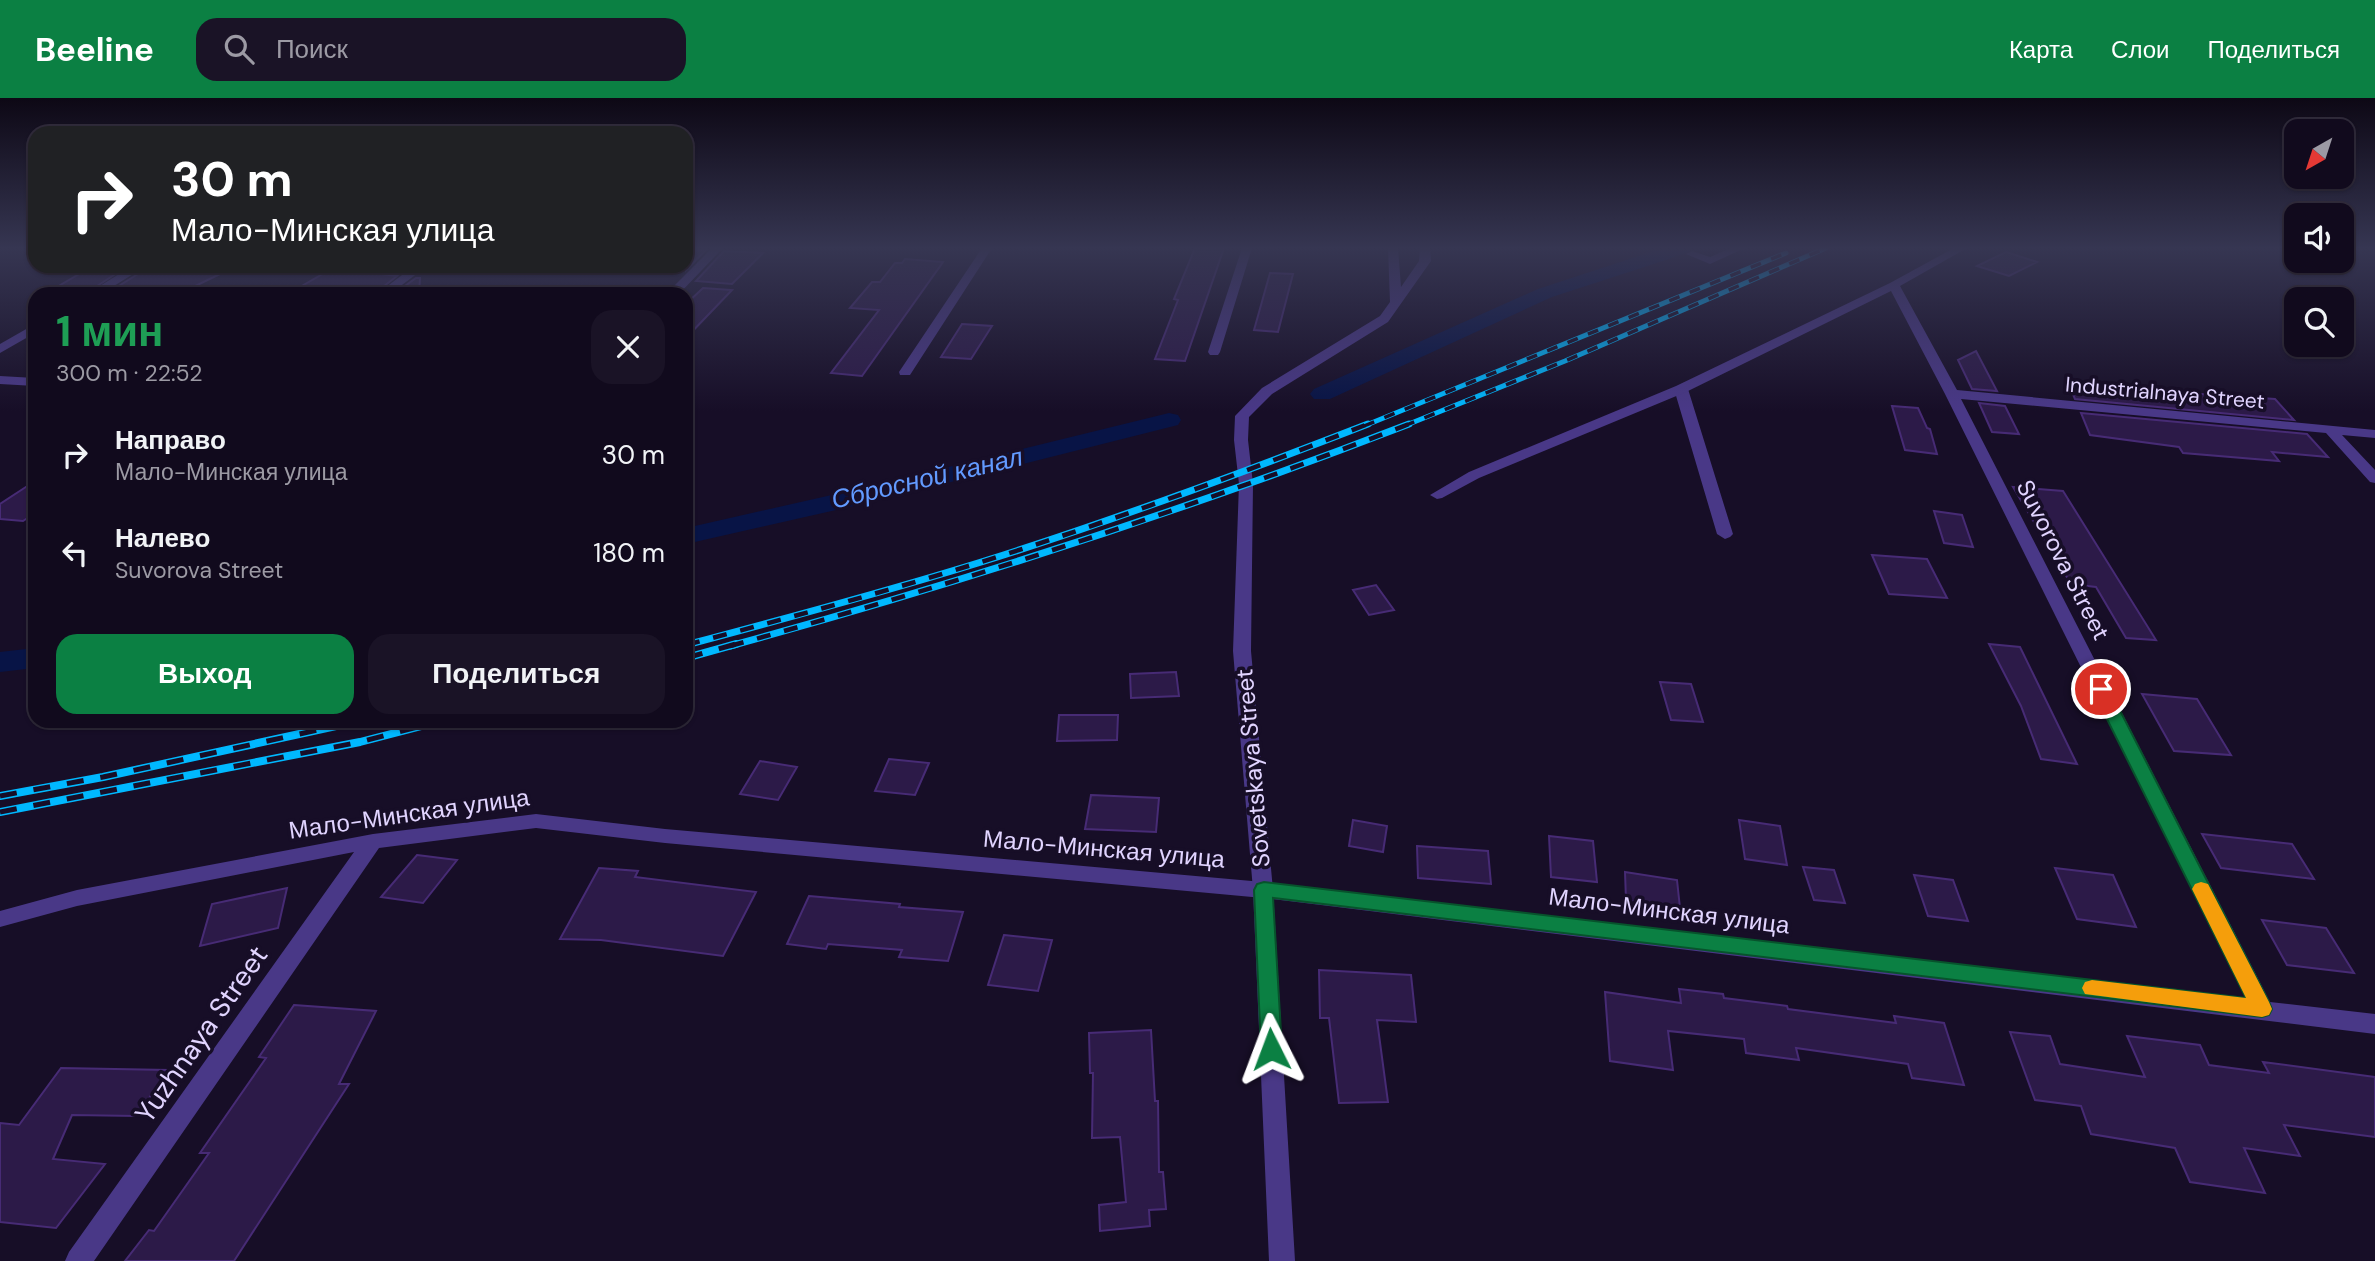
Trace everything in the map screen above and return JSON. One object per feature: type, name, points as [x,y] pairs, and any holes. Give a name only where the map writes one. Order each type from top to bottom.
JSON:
[{"type":"street","points":[[905,372],[951,302]]},
{"type":"street","points":[[1214,352],[1230,302]]},
{"type":"street","points":[[1437,495],[1474,475],[1681,389],[1859,302]]},
{"type":"street","name":"Suvorova Street","points":[[1903,302],[2262,1009]]},
{"type":"street","name":"Sovetskaya Street","points":[[1282,1261],[1264,890],[1242,651],[1246,484],[1241,440],[1242,416],[1267,391],[1384,319],[1396,303]]},
{"type":"street","points":[[0,349],[28,332]]},
{"type":"street","points":[[0,380],[28,382]]},
{"type":"street","points":[[1681,389],[1725,534]]},
{"type":"street","name":"Industrialnaya Street","points":[[1952,394],[2375,434]]},
{"type":"street","points":[[2330,430],[2375,479]]},
{"type":"street","name":"Мало-Минская улица","points":[[0,919],[77,898],[373,841],[536,821],[679,837],[1264,890],[2375,1024]]},
{"type":"street","name":"Yuzhnaya Street","points":[[78,1261],[373,841]]},
{"type":"building","points":[[693,302],[720,302],[693,331]]},
{"type":"building","points":[[855,302],[914,302],[862,376],[831,373],[879,310],[850,308]]},
{"type":"building","points":[[1177,302],[1205,302],[1185,361],[1155,359]]},
{"type":"building","points":[[1262,302],[1286,302],[1278,332],[1254,330]]},
{"type":"building","points":[[962,324],[992,326],[971,359],[941,357]]},
{"type":"building","points":[[1976,351],[1997,391],[1972,389],[1958,360]]},
{"type":"building","points":[[2069,385],[2275,399],[2294,420],[2075,399]]},
{"type":"building","points":[[1979,403],[2005,406],[2019,434],[1992,432]]},
{"type":"building","points":[[1892,406],[1918,408],[1927,428],[1930,429],[1937,454],[1905,450]]},
{"type":"building","points":[[2081,413],[2307,434],[2328,457],[2272,452],[2279,461],[2183,453],[2179,447],[2090,435]]},
{"type":"building","points":[[28,486],[28,518],[23,521],[0,519],[0,504]]},
{"type":"building","points":[[2013,487],[2063,491],[2156,640],[2126,638],[2096,587],[2071,584]]},
{"type":"building","points":[[1934,511],[1962,515],[1973,547],[1944,543]]},
{"type":"building","points":[[1872,555],[1927,559],[1947,598],[1889,594]]},
{"type":"building","points":[[1376,585],[1394,610],[1369,615],[1353,590]]},
{"type":"building","points":[[1989,644],[2020,647],[2077,764],[2041,759],[2021,706]]},
{"type":"building","points":[[1176,672],[1179,696],[1131,698],[1130,674]]},
{"type":"building","points":[[1660,682],[1691,684],[1703,722],[1671,720]]},
{"type":"building","points":[[2142,694],[2197,699],[2231,755],[2174,751]]},
{"type":"building","points":[[1059,715],[1118,715],[1117,740],[1057,741]]},
{"type":"building","points":[[889,759],[929,763],[915,795],[875,791]]},
{"type":"building","points":[[760,761],[797,767],[778,800],[740,794]]},
{"type":"building","points":[[1091,795],[1159,798],[1156,832],[1085,829]]},
{"type":"building","points":[[1353,820],[1387,826],[1383,852],[1349,846]]},
{"type":"building","points":[[1739,820],[1780,826],[1787,865],[1745,859]]},
{"type":"building","points":[[2202,834],[2292,844],[2314,879],[2221,868]]},
{"type":"building","points":[[1549,836],[1593,841],[1597,882],[1551,877]]},
{"type":"building","points":[[1417,846],[1488,851],[1491,884],[1418,878]]},
{"type":"building","points":[[417,855],[457,860],[423,903],[381,897]]},
{"type":"building","points":[[1803,867],[1834,870],[1845,903],[1814,900]]},
{"type":"building","points":[[599,868],[638,871],[635,877],[756,892],[723,956],[601,940],[560,939]]},
{"type":"building","points":[[2055,868],[2113,875],[2136,927],[2077,919]]},
{"type":"building","points":[[1625,872],[1677,880],[1680,908],[1626,900]]},
{"type":"building","points":[[1914,875],[1953,880],[1968,921],[1928,916]]},
{"type":"building","points":[[287,888],[278,928],[200,946],[212,904]]},
{"type":"building","points":[[809,896],[963,912],[948,961],[899,957],[902,950],[828,944],[826,949],[787,944]]},
{"type":"building","points":[[2262,920],[2326,928],[2354,973],[2287,965]]},
{"type":"building","points":[[1004,935],[1052,940],[1038,991],[988,985]]},
{"type":"building","points":[[1319,970],[1411,975],[1416,1022],[1377,1020],[1388,1102],[1339,1103],[1329,1018],[1320,1018]]},
{"type":"building","points":[[1679,989],[1723,994],[1724,998],[1787,1006],[1788,1009],[1896,1023],[1894,1016],[1944,1023],[1964,1085],[1912,1078],[1908,1064],[1796,1048],[1799,1060],[1746,1053],[1744,1039],[1668,1031],[1673,1070],[1610,1061],[1605,992],[1681,1003]]},
{"type":"building","points":[[294,1005],[376,1011],[339,1084],[349,1084],[234,1261],[125,1261],[149,1230],[154,1231],[209,1153],[200,1153],[266,1058],[259,1057]]},
{"type":"building","points":[[1151,1030],[1155,1101],[1158,1101],[1159,1172],[1163,1172],[1166,1209],[1149,1210],[1150,1226],[1100,1231],[1099,1205],[1126,1202],[1120,1137],[1092,1138],[1093,1073],[1090,1073],[1089,1033]]},
{"type":"building","points":[[2010,1032],[2050,1036],[2060,1064],[2145,1077],[2127,1036],[2200,1045],[2209,1065],[2269,1073],[2263,1062],[2375,1077],[2375,1137],[2284,1125],[2300,1156],[2244,1148],[2265,1193],[2190,1182],[2175,1148],[2091,1134],[2081,1106],[2035,1100]]},
{"type":"building","points":[[61,1068],[168,1070],[137,1116],[72,1115],[53,1159],[105,1164],[56,1228],[0,1222],[0,1123],[19,1125]]},
{"type":"waterway","name":"Сбросной канал","points":[[1322,394],[1523,302]]},
{"type":"waterway","name":"Сбросной канал","points":[[693,534],[867,495],[1169,420]]},
{"type":"waterway","name":"Сбросной канал","points":[[0,662],[28,659]]},
{"type":"railway","points":[[1364,426],[1666,302]]},
{"type":"railway","points":[[1408,424],[1701,302]]},
{"type":"railway","points":[[693,643],[942,574],[1027,547],[1174,497],[1368,424]]},
{"type":"railway","points":[[730,646],[902,597],[1072,544],[1242,486],[1408,424]]},
{"type":"railway","points":[[1404,426],[1408,424]]},
{"type":"railway","points":[[693,656],[736,644]]},
{"type":"railway","points":[[0,796],[103,777],[327,728]]},
{"type":"railway","points":[[0,812],[360,742],[414,728]]},
{"type":"slow traffic","points":[[2092,988],[2262,1009],[2201,889]]},
{"type":"route","points":[[1271,1049],[1264,890],[2262,1009],[2101,689]]}]
